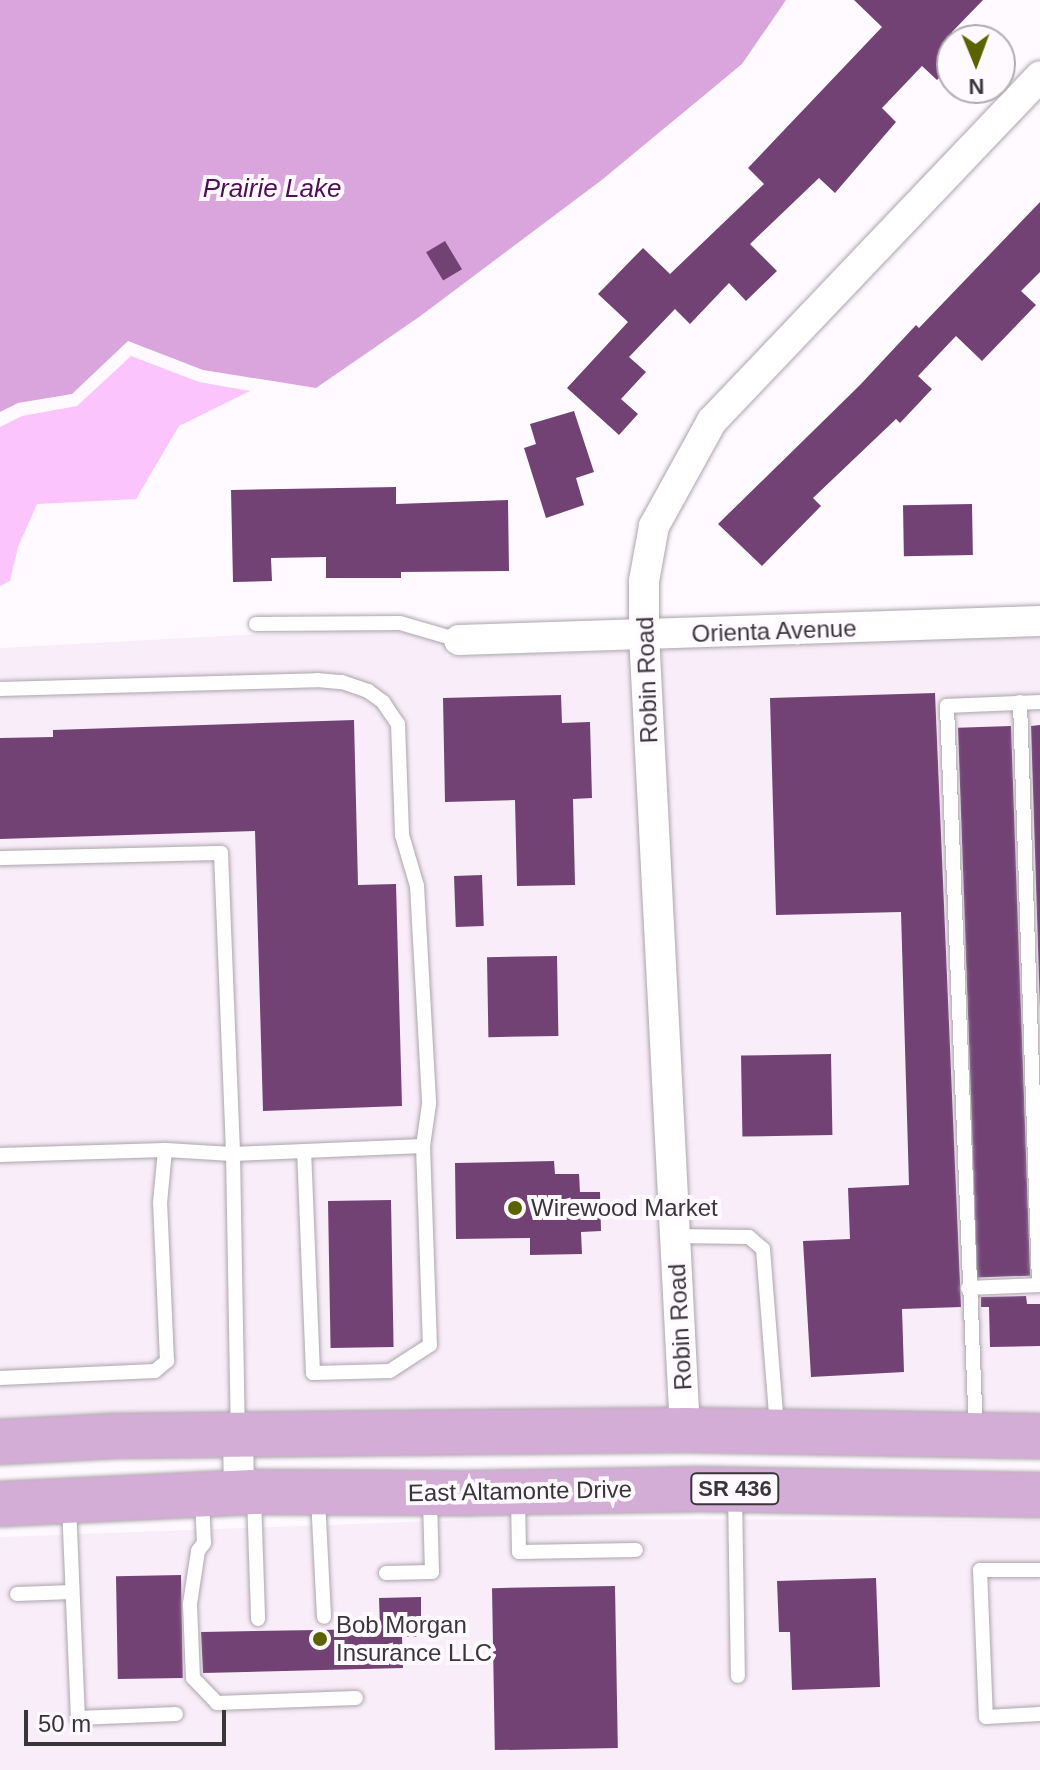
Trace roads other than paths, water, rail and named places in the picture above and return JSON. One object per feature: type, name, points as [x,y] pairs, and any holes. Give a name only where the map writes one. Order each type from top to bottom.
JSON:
[{"type":"main road","points":[[473,1493],[499,1475],[536,1470],[620,1469],[637,1465],[670,1447],[685,1430]]},
{"type":"main road","points":[[0,1442],[238,1435],[685,1430],[1040,1436]]},
{"type":"main road","points":[[714,1489],[722,1470],[758,1463],[915,1463],[944,1454],[968,1436]]},
{"type":"main road","name":"East Altamonte Drive","points":[[0,1504],[231,1493],[714,1489],[1040,1495]]},
{"type":"street","name":"Robin Road","points":[[685,1430],[644,635],[644,581],[654,526],[712,421],[1040,76]]},
{"type":"street","name":"Orienta Avenue","points":[[459,640],[1040,621]]},
{"type":"street","points":[[231,1493],[238,1435]]},
{"type":"lane","points":[[256,624],[400,623],[459,640]]},
{"type":"lane","points":[[0,689],[317,680],[342,682],[368,691],[383,702],[398,724],[402,835],[417,886],[429,1104],[423,1146],[430,1345],[390,1371],[313,1373],[304,1151]]},
{"type":"lane","points":[[968,1288],[1039,1285],[1020,702]]},
{"type":"lane","points":[[968,1436],[968,1288],[947,706],[1040,702]]},
{"type":"lane","points":[[0,858],[221,853],[233,1154],[238,1435]]},
{"type":"lane","points":[[0,1155],[165,1150],[233,1154],[423,1146]]},
{"type":"lane","points":[[0,1378],[155,1371],[167,1361],[160,1203],[165,1150]]},
{"type":"lane","points":[[675,1236],[749,1237],[763,1249],[778,1432]]},
{"type":"lane","points":[[714,1489],[738,1676]]},
{"type":"lane","points":[[231,1493],[258,1619]]},
{"type":"lane","points":[[231,1493],[198,1551],[190,1604],[193,1678],[217,1703],[356,1698]]},
{"type":"lane","points":[[317,1493],[324,1617]]},
{"type":"lane","points":[[386,1573],[432,1572],[430,1493]]},
{"type":"lane","points":[[518,1493],[519,1552],[636,1550]]},
{"type":"lane","points":[[68,1500],[78,1718],[176,1714]]},
{"type":"lane","points":[[1040,1570],[980,1570],[986,1717],[1040,1714]]},
{"type":"lane","points":[[17,1594],[72,1592]]},
{"type":"water","name":"Prairie Lake","points":[[0,0],[786,0],[742,64],[603,179],[419,317],[316,388],[203,370],[128,341],[72,394],[18,403],[0,412]]},
{"type":"place","name":"Wirewood Market","points":[[515,1208]]},
{"type":"place","name":"Bob Morgan Insurance LLC","points":[[320,1639]]}]
